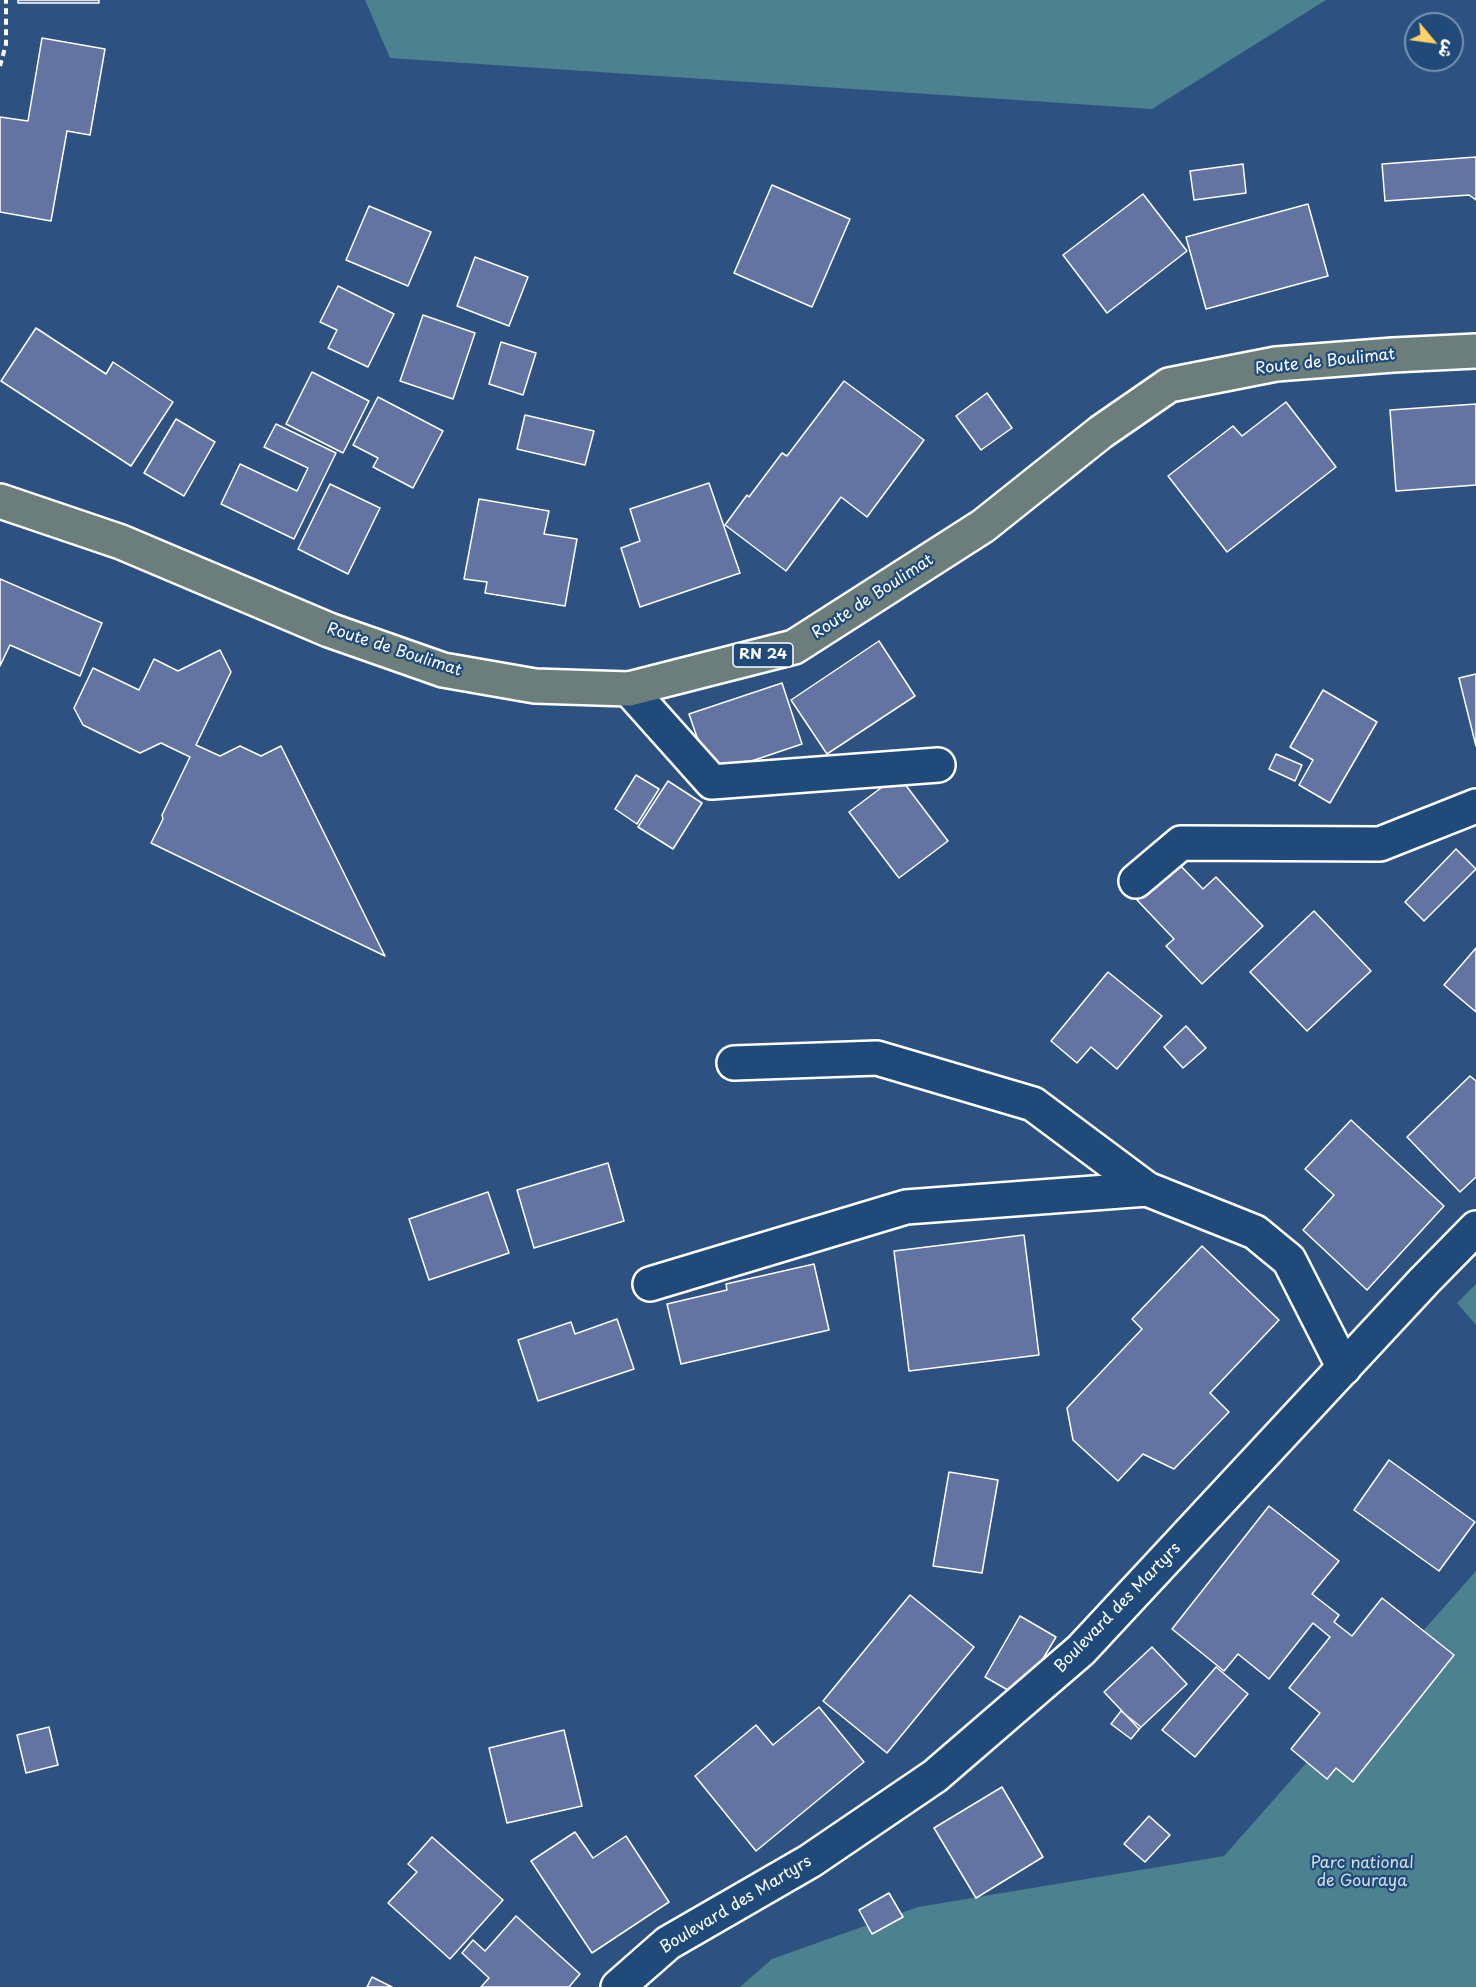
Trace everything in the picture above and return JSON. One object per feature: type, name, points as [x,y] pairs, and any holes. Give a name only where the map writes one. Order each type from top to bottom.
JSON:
[{"type":"main road","name":"Route de Boulimat","points":[[0,501],[122,542],[329,630],[443,670],[535,686],[629,689],[794,648],[983,526],[1101,432],[1169,385],[1276,364],[1476,351]]},
{"type":"street","points":[[629,689],[712,782],[938,765]]},
{"type":"street","points":[[1136,881],[1182,843],[1380,844],[1476,806]]},
{"type":"street","points":[[734,1063],[877,1058],[1034,1104],[1147,1189],[1255,1232],[1289,1260],[1344,1368]]},
{"type":"street","points":[[650,1284],[906,1207],[1147,1189]]},
{"type":"street","name":"Boulevard des Martyrs","points":[[618,1987],[668,1943],[810,1861],[935,1776],[1081,1650],[1476,1228]]},
{"type":"path","points":[[0,66],[6,44],[6,0]]},
{"type":"green space","points":[[365,0],[1326,0],[1152,109],[390,58]]},
{"type":"green space","points":[[1476,1284],[1476,1325],[1457,1303]]},
{"type":"green space","name":"Parc national de Gouraya","points":[[1476,1571],[1476,1987],[740,1987],[772,1959],[918,1907],[1224,1856]]},
{"type":"building","points":[[18,0],[99,0],[99,3],[18,3]]},
{"type":"building","points":[[42,38],[105,49],[90,135],[67,131],[51,221],[0,212],[0,117],[28,121]]},
{"type":"building","points":[[1476,157],[1476,200],[1469,195],[1385,201],[1382,164]]},
{"type":"building","points":[[1243,164],[1246,193],[1194,200],[1190,171]]},
{"type":"building","points":[[772,185],[850,219],[812,307],[734,273]]},
{"type":"building","points":[[1143,194],[1187,251],[1107,313],[1063,255]]},
{"type":"building","points":[[1308,204],[1328,276],[1206,309],[1186,237]]},
{"type":"building","points":[[369,206],[431,232],[408,286],[346,260]]},
{"type":"building","points":[[475,257],[528,277],[509,326],[457,306]]},
{"type":"building","points":[[338,286],[394,314],[368,367],[328,348],[337,330],[320,322]]},
{"type":"building","points":[[423,315],[475,333],[453,399],[400,381]]},
{"type":"building","points":[[36,328],[106,374],[113,362],[173,402],[131,466],[1,381]]},
{"type":"building","points":[[501,342],[536,353],[523,395],[489,384]]},
{"type":"building","points":[[312,372],[369,401],[343,453],[286,424]]},
{"type":"building","points":[[844,381],[924,440],[867,517],[841,497],[786,571],[725,525],[782,453],[787,456]]},
{"type":"building","points":[[987,393],[1012,428],[981,450],[956,416]]},
{"type":"building","points":[[378,397],[443,431],[413,488],[373,467],[378,458],[353,445]]},
{"type":"building","points":[[1286,402],[1336,467],[1227,552],[1168,476],[1233,426],[1242,436]]},
{"type":"building","points":[[1476,404],[1476,485],[1396,491],[1390,410]]},
{"type":"building","points":[[525,415],[594,431],[585,465],[517,449]]},
{"type":"building","points":[[176,419],[215,442],[184,496],[144,473]]},
{"type":"building","points":[[276,424],[336,453],[294,539],[221,504],[240,464],[297,491],[308,468],[264,447]]},
{"type":"building","points":[[709,483],[740,573],[640,607],[621,548],[640,541],[630,509]]},
{"type":"building","points":[[330,484],[380,508],[348,574],[298,549]]},
{"type":"building","points":[[479,499],[549,511],[544,534],[577,539],[565,606],[485,593],[487,582],[464,579]]},
{"type":"building","points":[[0,579],[102,623],[80,676],[10,645],[0,666]]},
{"type":"building","points":[[879,641],[915,696],[827,754],[791,700]]},
{"type":"building","points":[[220,650],[231,672],[196,745],[220,756],[240,746],[261,756],[281,746],[385,956],[151,843],[190,757],[161,743],[140,753],[83,725],[74,708],[93,668],[139,690],[154,659],[178,671]]},
{"type":"building","points":[[1476,674],[1476,746],[1459,678]]},
{"type":"building","points":[[782,683],[802,744],[710,775],[689,714]]},
{"type":"building","points":[[1323,690],[1377,722],[1330,803],[1299,785],[1313,760],[1290,747]]},
{"type":"building","points":[[1276,754],[1302,765],[1295,781],[1269,769]]},
{"type":"building","points":[[636,775],[659,789],[637,824],[615,809]]},
{"type":"building","points":[[898,775],[948,841],[899,878],[849,812]]},
{"type":"building","points":[[668,781],[702,803],[673,849],[638,827]]},
{"type":"building","points":[[1456,849],[1476,869],[1424,921],[1405,902]]},
{"type":"building","points":[[1177,862],[1203,889],[1216,877],[1263,926],[1202,984],[1166,946],[1174,939],[1137,900]]},
{"type":"building","points":[[1314,911],[1371,971],[1307,1031],[1250,972]]},
{"type":"building","points":[[1476,948],[1476,1012],[1444,985]]},
{"type":"building","points":[[1108,972],[1162,1016],[1117,1069],[1091,1047],[1077,1063],[1051,1041]]},
{"type":"building","points":[[1186,1026],[1206,1048],[1183,1068],[1164,1047]]},
{"type":"building","points":[[1470,1076],[1476,1081],[1476,1177],[1460,1192],[1407,1137]]},
{"type":"building","points":[[1351,1120],[1444,1206],[1367,1290],[1303,1230],[1334,1195],[1305,1169]]},
{"type":"building","points":[[608,1163],[624,1221],[534,1248],[517,1190]]},
{"type":"building","points":[[488,1192],[509,1253],[429,1280],[409,1219]]},
{"type":"building","points":[[1024,1235],[1039,1355],[909,1371],[894,1251]]},
{"type":"building","points":[[1202,1246],[1279,1320],[1210,1393],[1229,1412],[1174,1469],[1143,1454],[1118,1481],[1073,1440],[1067,1408],[1142,1329],[1132,1319]]},
{"type":"building","points":[[814,1264],[829,1330],[681,1364],[667,1304],[727,1290],[726,1284]]},
{"type":"building","points":[[617,1319],[634,1369],[538,1401],[518,1340],[571,1322],[575,1334]]},
{"type":"building","points":[[1389,1460],[1475,1522],[1439,1571],[1354,1510]]},
{"type":"building","points":[[949,1472],[998,1480],[982,1573],[933,1566]]},
{"type":"building","points":[[1269,1506],[1339,1561],[1312,1594],[1339,1615],[1334,1622],[1352,1636],[1382,1598],[1454,1655],[1353,1782],[1336,1768],[1327,1779],[1291,1749],[1320,1713],[1289,1688],[1330,1637],[1313,1623],[1269,1679],[1238,1654],[1224,1671],[1172,1629]]},
{"type":"building","points":[[910,1595],[974,1647],[887,1753],[823,1701]]},
{"type":"building","points":[[1020,1616],[1056,1637],[1020,1697],[985,1677]]},
{"type":"building","points":[[1152,1647],[1187,1684],[1139,1729],[1104,1692]]},
{"type":"building","points":[[1216,1667],[1248,1694],[1195,1757],[1162,1730]]},
{"type":"building","points":[[819,1707],[864,1762],[756,1851],[695,1776],[756,1725],[773,1745]]},
{"type":"building","points":[[1121,1711],[1141,1727],[1131,1739],[1111,1724]]},
{"type":"building","points":[[49,1727],[58,1765],[26,1773],[17,1735]]},
{"type":"building","points":[[564,1730],[582,1806],[507,1823],[489,1748]]},
{"type":"building","points":[[1002,1787],[1043,1857],[976,1898],[934,1828]]},
{"type":"building","points":[[1149,1816],[1170,1835],[1145,1862],[1124,1844]]},
{"type":"building","points":[[575,1832],[593,1858],[626,1836],[669,1902],[592,1953],[531,1861]]},
{"type":"building","points":[[432,1837],[503,1900],[450,1959],[388,1903],[417,1872],[408,1864]]},
{"type":"building","points":[[889,1893],[903,1917],[872,1934],[859,1910]]},
{"type":"building","points":[[516,1916],[580,1974],[569,1987],[481,1987],[489,1978],[462,1953],[473,1940],[485,1951]]},
{"type":"building","points":[[372,1977],[392,1987],[367,1987]]}]
